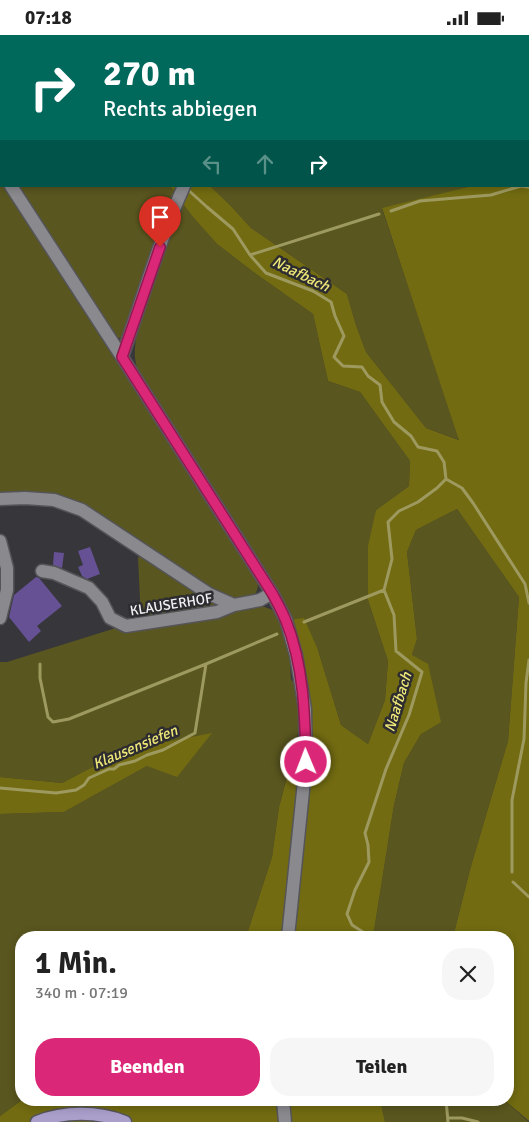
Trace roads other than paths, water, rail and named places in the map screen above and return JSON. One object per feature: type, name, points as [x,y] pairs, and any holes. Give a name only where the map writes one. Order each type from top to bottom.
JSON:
[{"type":"main road","points":[[37,1122],[65,1115],[83,1114],[102,1115],[126,1122]]},
{"type":"street","points":[[12,187],[272,593],[286,620],[296,655],[305,709],[306,762],[289,931]]},
{"type":"street","points":[[122,357],[160,247],[184,188]]},
{"type":"street","points":[[0,499],[25,498],[54,501],[82,511],[210,594],[234,605]]},
{"type":"street","points":[[0,541],[7,568],[7,590],[0,617]]},
{"type":"street","name":"KLAUSERHOF","points":[[42,571],[54,573],[89,588],[102,602],[110,618],[126,626],[217,612],[234,605],[260,600],[272,593]]},
{"type":"street","points":[[284,1106],[285,1122]]},
{"type":"waterway","points":[[391,211],[420,201],[491,195],[518,187]]},
{"type":"waterway","name":"Naafbach","points":[[186,188],[233,229],[250,255],[266,273],[313,291],[331,302],[344,336],[334,357],[343,366],[362,367],[368,376],[380,385],[382,402],[394,422],[411,436],[418,447],[437,451],[444,462],[446,479],[418,502],[399,511],[388,522],[392,559],[384,590],[394,615],[396,651],[422,672],[409,715],[386,769],[365,833],[369,862],[355,890],[347,914],[352,925],[362,931]]},
{"type":"waterway","points":[[250,255],[379,214]]},
{"type":"waterway","points":[[446,479],[462,488],[473,503],[525,584],[529,603]]},
{"type":"waterway","name":"Klausensiefen","points":[[304,622],[384,590]]},
{"type":"waterway","name":"Klausensiefen","points":[[0,788],[56,793],[76,790],[84,785],[89,778],[109,769],[114,769],[119,765],[163,750],[195,733],[206,664],[277,634]]},
{"type":"waterway","points":[[512,872],[512,800],[524,739],[526,683],[529,660]]},
{"type":"waterway","points":[[40,664],[40,678],[48,717],[53,722],[69,719],[206,664]]},
{"type":"waterway","points":[[513,882],[529,897]]},
{"type":"waterway","name":"Naafbach","points":[[447,1106],[448,1122]]},
{"type":"waterway","points":[[448,1118],[462,1118],[478,1122]]}]
